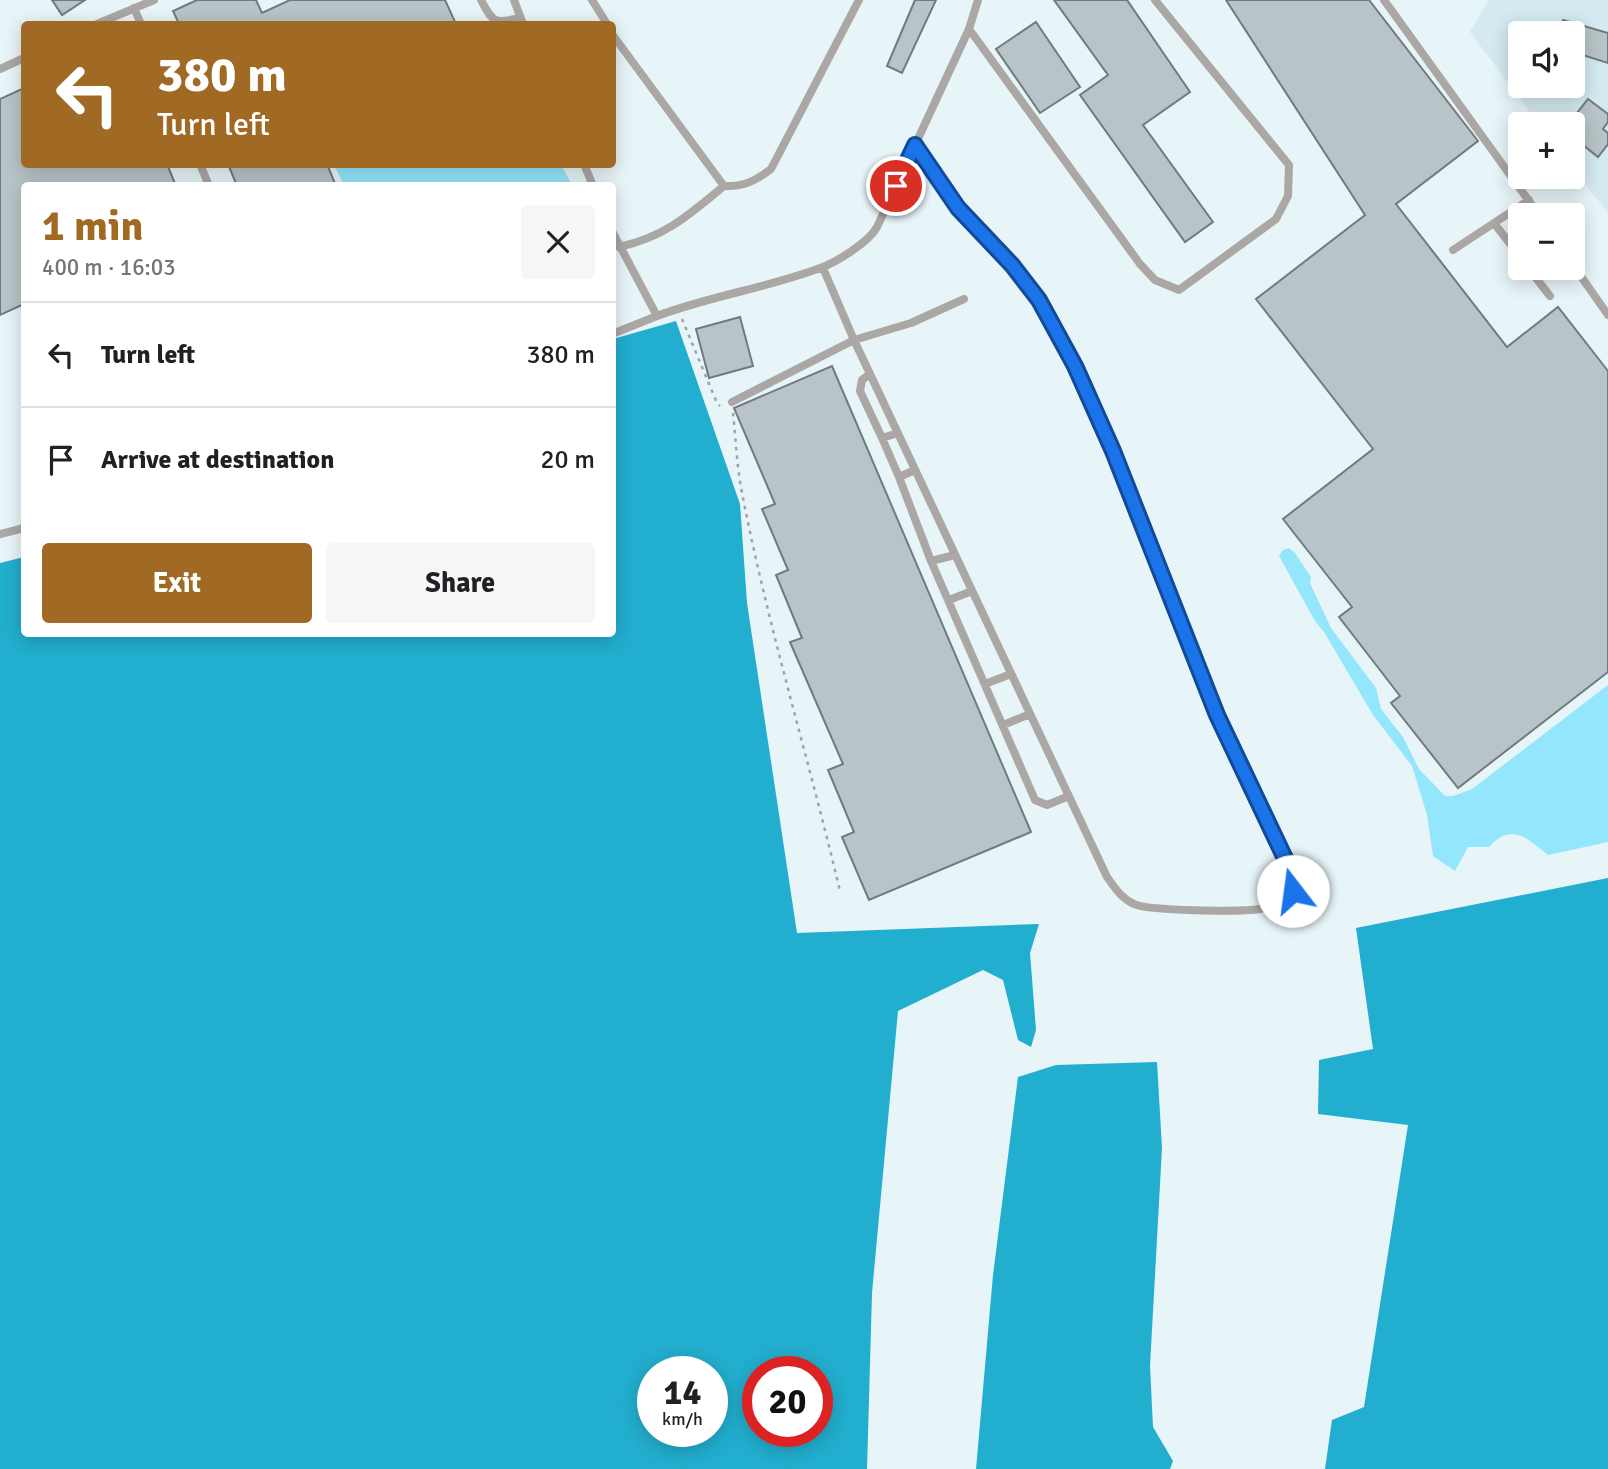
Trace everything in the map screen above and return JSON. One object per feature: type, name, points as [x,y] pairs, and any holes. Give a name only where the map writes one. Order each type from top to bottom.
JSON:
[{"type":"lane","points":[[104,21],[154,0]]},
{"type":"lane","points":[[481,0],[497,21]]},
{"type":"lane","points":[[514,0],[521,21]]},
{"type":"lane","points":[[592,0],[605,21]]},
{"type":"lane","points":[[619,247],[645,241],[681,221],[724,186],[741,187],[771,169],[859,0]]},
{"type":"lane","points":[[616,332],[677,309],[823,268],[872,237],[969,29],[978,0]]},
{"type":"lane","points":[[969,29],[1140,264],[1155,280],[1179,290],[1276,219],[1287,196],[1289,165],[1155,0]]},
{"type":"lane","points":[[1384,0],[1529,201],[1453,250]]},
{"type":"lane","points":[[134,8],[140,21]]},
{"type":"lane","points":[[616,39],[724,186]]},
{"type":"lane","points":[[0,69],[21,59]]},
{"type":"lane","points":[[823,268],[854,340],[1011,674],[1107,877],[1119,894],[1136,905],[1171,909],[1261,909],[1283,901],[1293,891],[1291,871],[1217,715],[1113,451],[1075,366],[1039,300],[1012,265],[958,208],[915,145]]},
{"type":"lane","points":[[1494,223],[1508,241]]},
{"type":"lane","points":[[616,240],[657,316]]},
{"type":"lane","points":[[1537,280],[1550,296]]},
{"type":"lane","points":[[1584,280],[1608,315]]},
{"type":"lane","points":[[732,402],[854,340],[911,323],[964,299]]},
{"type":"lane","points":[[870,374],[862,380],[860,391],[1035,800],[1047,805],[1069,796]]},
{"type":"lane","points":[[882,438],[898,433]]},
{"type":"lane","points":[[899,477],[915,470]]},
{"type":"lane","points":[[0,534],[21,529]]},
{"type":"lane","points":[[931,561],[955,555]]},
{"type":"lane","points":[[948,600],[972,591]]},
{"type":"lane","points":[[985,684],[1011,674]]},
{"type":"lane","points":[[1003,725],[1030,714]]},
{"type":"path","points":[[677,309],[717,403],[722,406],[732,402],[742,495],[839,891]]},
{"type":"shaded area","points":[[1489,0],[1608,0],[1608,213],[1585,184],[1585,112],[1530,112],[1520,98],[1585,98],[1585,21],[1508,21],[1508,83],[1470,32]]},
{"type":"shaded area","points":[[336,168],[563,168],[570,182],[342,182]]},
{"type":"shaded area","points":[[676,321],[740,504],[747,603],[797,933],[1039,924],[1030,953],[1036,1030],[1031,1047],[1018,1040],[1003,980],[983,970],[898,1011],[872,1293],[867,1469],[0,1469],[0,563],[21,558],[21,637],[616,637],[616,338]]},
{"type":"shaded area","points":[[1289,548],[1311,577],[1310,583],[1331,628],[1376,688],[1381,709],[1403,737],[1419,769],[1445,796],[1472,789],[1608,685],[1608,842],[1548,855],[1526,838],[1505,835],[1489,847],[1468,847],[1455,871],[1433,856],[1427,815],[1412,766],[1373,715],[1315,621],[1279,556],[1283,550]]},
{"type":"shaded area","points":[[1608,878],[1608,1469],[1325,1469],[1332,1420],[1364,1407],[1408,1125],[1318,1114],[1319,1060],[1373,1049],[1356,928]]},
{"type":"shaded area","points":[[1157,1062],[1162,1148],[1150,1366],[1153,1427],[1173,1461],[1170,1469],[976,1469],[993,1275],[1018,1077],[1056,1065]]},
{"type":"building","points":[[52,0],[85,0],[62,15]]},
{"type":"building","points":[[197,0],[256,0],[262,13],[290,0],[445,0],[455,21],[178,21],[173,11]]},
{"type":"building","points":[[915,0],[936,0],[902,73],[887,66]]},
{"type":"building","points":[[1054,0],[1127,0],[1190,92],[1143,125],[1213,222],[1185,242],[1080,95],[1108,75]]},
{"type":"building","points":[[1226,0],[1369,0],[1478,141],[1396,204],[1507,347],[1558,307],[1608,371],[1608,672],[1458,788],[1391,703],[1400,696],[1339,617],[1352,607],[1283,519],[1373,449],[1256,299],[1365,215]]},
{"type":"building","points":[[1036,22],[1080,87],[1040,113],[996,49]]},
{"type":"building","points":[[1585,26],[1608,33],[1608,63],[1585,56]]},
{"type":"building","points":[[21,89],[21,168],[169,168],[174,182],[21,182],[21,305],[0,315],[0,99]]},
{"type":"building","points":[[1588,99],[1608,114],[1608,122],[1603,129],[1608,133],[1608,144],[1598,157],[1585,147],[1585,112],[1578,112]]},
{"type":"building","points":[[230,168],[329,168],[334,182],[235,182]]},
{"type":"building","points":[[740,317],[753,366],[709,378],[696,329]]},
{"type":"building","points":[[832,366],[1031,832],[869,900],[842,837],[854,832],[828,770],[843,764],[790,642],[802,638],[776,575],[788,570],[762,509],[775,504],[734,408]]},
{"type":"route","points":[[896,186],[915,145],[972,226],[1012,265],[1039,300],[1075,366],[1113,451],[1217,715],[1291,871],[1293,891]]}]
